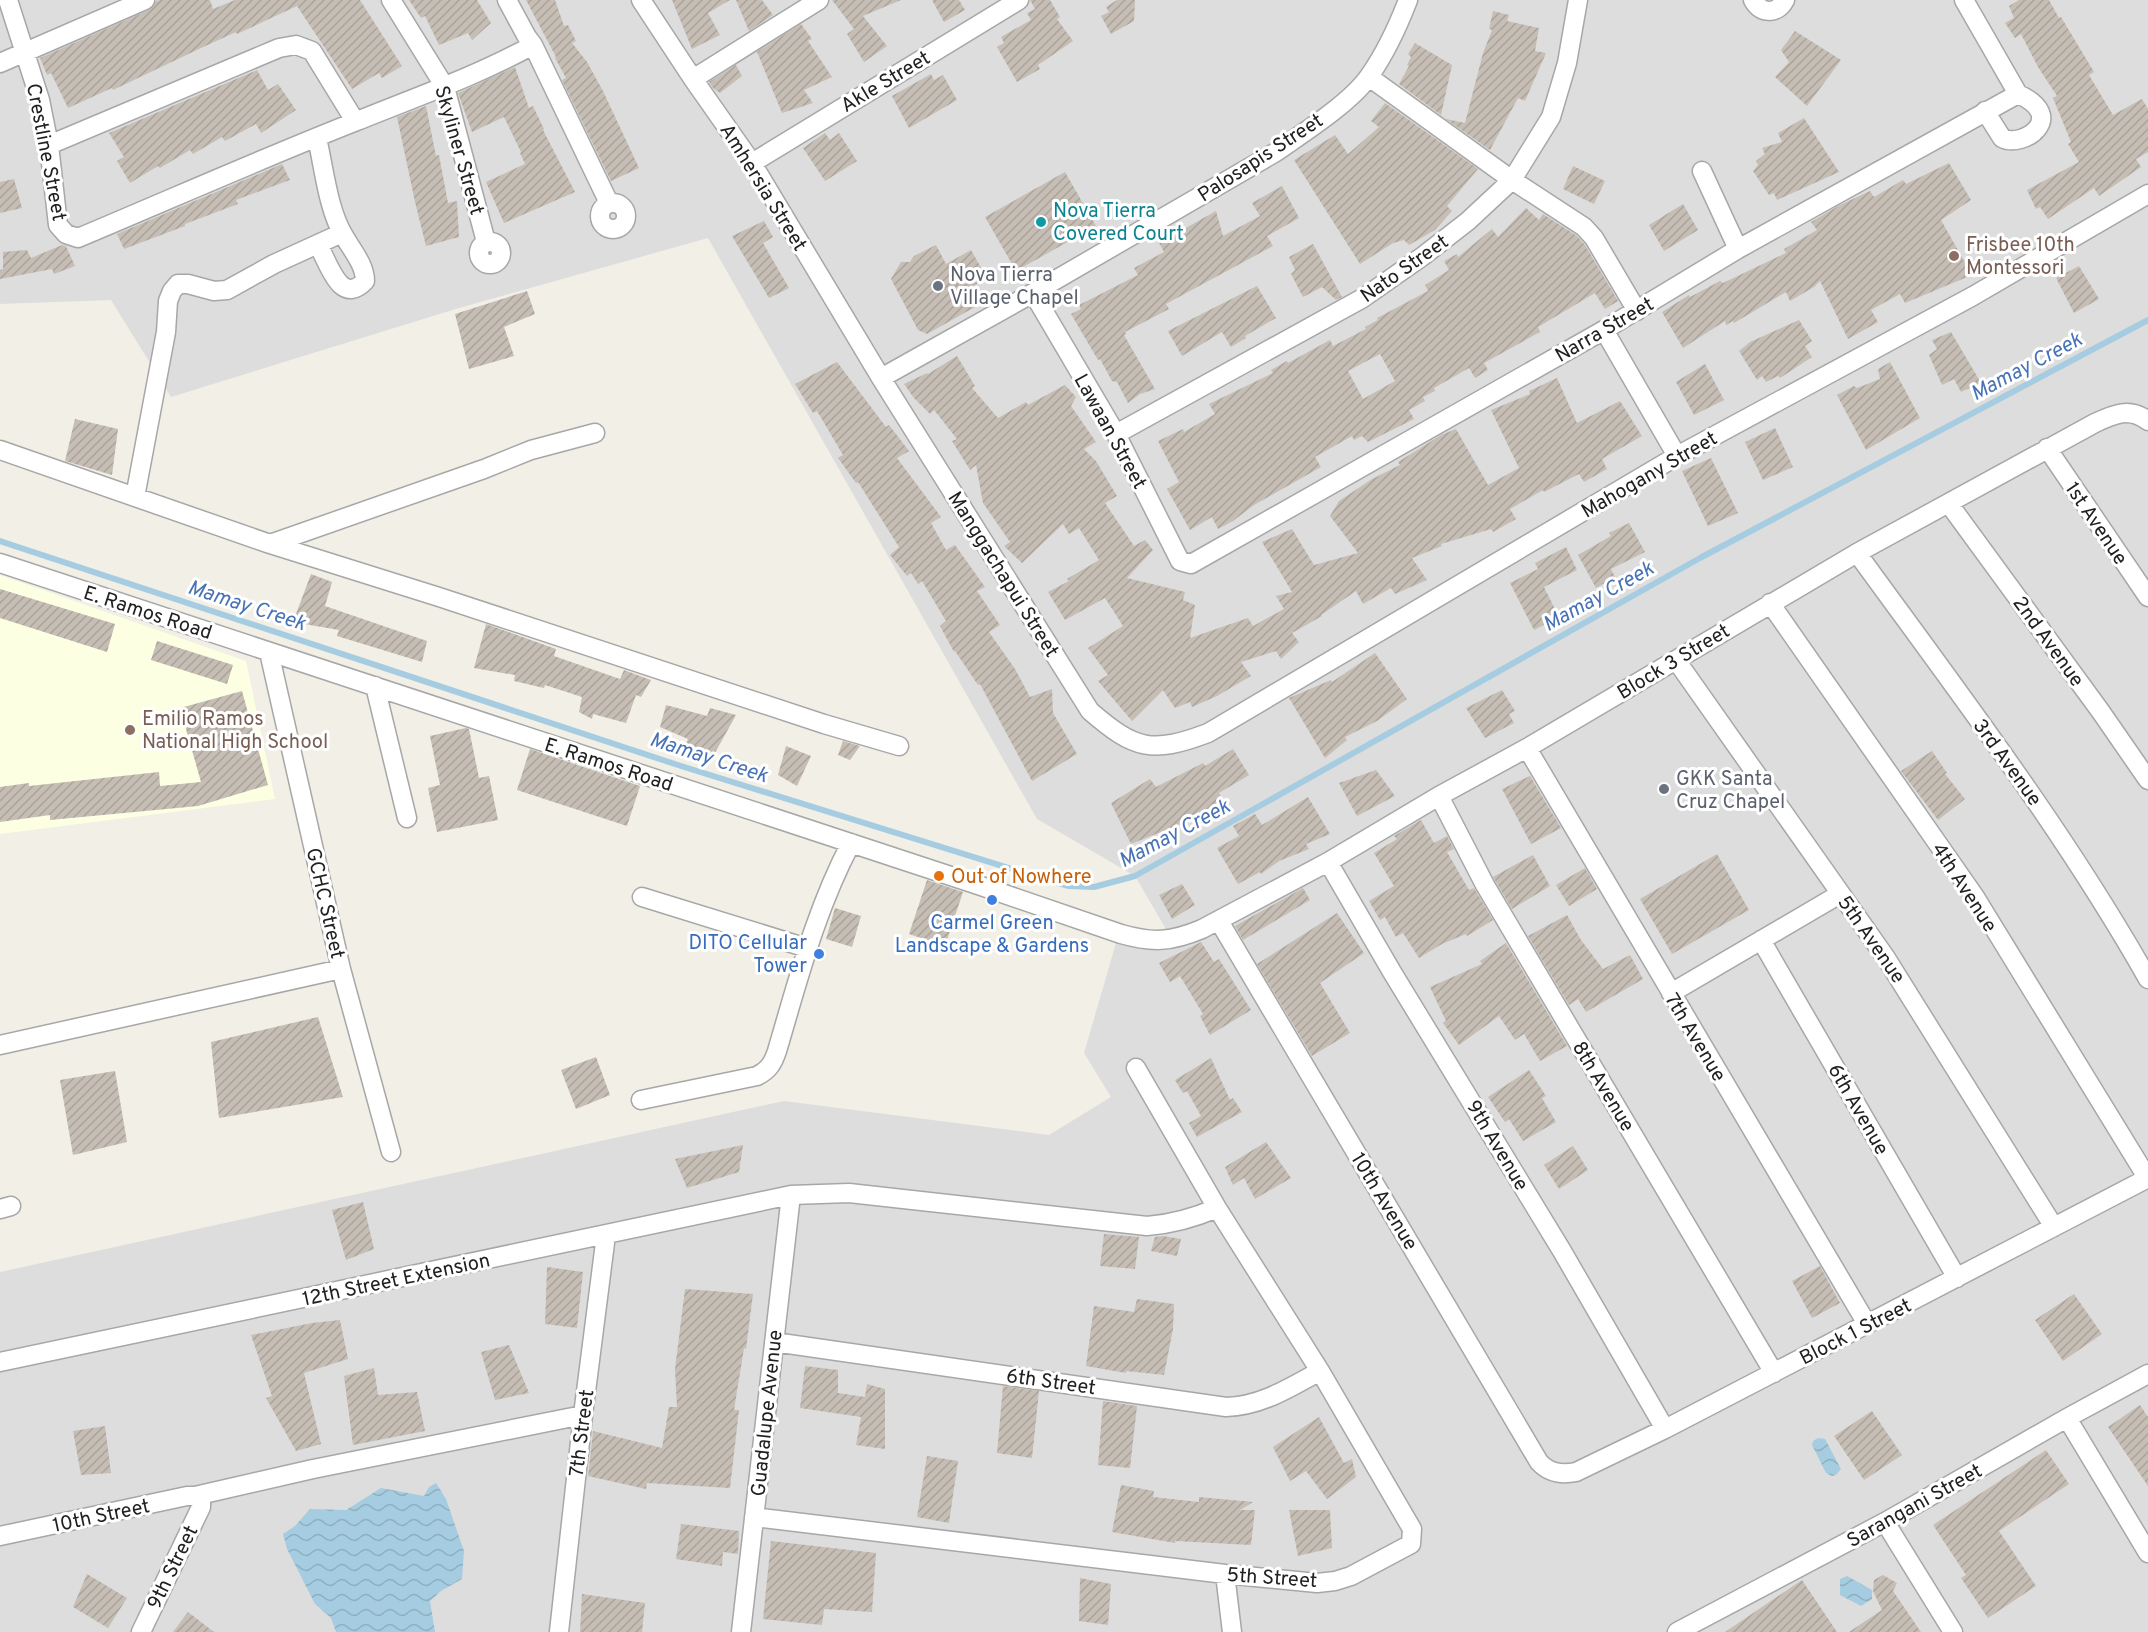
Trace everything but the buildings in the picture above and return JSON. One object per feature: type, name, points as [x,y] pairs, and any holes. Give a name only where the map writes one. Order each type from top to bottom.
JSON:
[{"type":"street","name":"Crestline Street","points":[[8,0],[40,100],[49,145],[58,225],[66,234],[78,238],[317,138]]},
{"type":"street","points":[[0,63],[145,0]]},
{"type":"street","name":"Skyliner Street","points":[[390,0],[445,87],[486,242]]},
{"type":"street","points":[[507,0],[526,37],[534,45],[609,203]]},
{"type":"street","name":"Amhersia Street","points":[[641,0],[752,163],[881,378]]},
{"type":"street","points":[[693,79],[819,0]]},
{"type":"street","name":"Akle Street","points":[[752,163],[1019,0]]},
{"type":"street","name":"Palosapis Street","points":[[881,378],[1276,152],[1328,114],[1369,77],[1398,28],[1408,0]]},
{"type":"street","name":"Nato Street","points":[[1116,434],[1363,298],[1468,221],[1512,180],[1551,117],[1568,63],[1578,0]]},
{"type":"street","points":[[1753,0],[1760,9],[1770,12],[1780,8],[1785,0]]},
{"type":"street","points":[[1964,0],[2018,94],[2034,103],[2042,119],[2036,130],[2013,141],[2002,138],[1985,111]]},
{"type":"street","points":[[49,145],[279,48],[296,45],[312,51],[355,121]]},
{"type":"street","points":[[318,245],[343,288],[350,291],[359,288],[365,281],[365,272],[342,233],[336,218],[317,138],[445,87],[534,45]]},
{"type":"street","points":[[1369,77],[1512,180],[1584,226],[1637,311]]},
{"type":"street","name":"Narra Street","points":[[1191,564],[1637,311],[1738,249],[2018,94]]},
{"type":"street","points":[[1702,171],[1738,249]]},
{"type":"street","name":"Mahogany Street","points":[[1150,747],[1170,746],[1208,733],[1677,456],[1972,296],[2148,194]]},
{"type":"street","points":[[135,497],[154,404],[166,332],[168,301],[172,291],[178,285],[188,284],[214,291],[227,290],[274,264],[342,233]]},
{"type":"street","name":"Lawaan Street","points":[[1033,293],[1116,434],[1180,561],[1191,564]]},
{"type":"street","points":[[1604,330],[1677,456]]},
{"type":"street","name":"Manggachapui Street","points":[[881,378],[1090,711],[1112,730],[1150,747]]},
{"type":"street","name":"Block 3 Street","points":[[1218,921],[1328,862],[1439,796],[1527,748],[1770,603],[2047,448],[2108,417],[2123,412],[2140,417]]},
{"type":"street","points":[[270,544],[484,469],[531,450],[595,433]]},
{"type":"street","name":"1st Avenue","points":[[2047,448],[2148,597]]},
{"type":"street","points":[[0,450],[270,544],[439,597],[824,724],[899,746]]},
{"type":"street","name":"2nd Avenue","points":[[1949,504],[2148,780]]},
{"type":"street","name":"3rd Avenue","points":[[1857,553],[2066,844],[2148,979]]},
{"type":"street","name":"E. Ramos Road","points":[[0,563],[1139,939],[1163,941],[1180,938],[1218,921]]},
{"type":"street","name":"4th Avenue","points":[[1770,603],[1975,897],[2148,1179]]},
{"type":"street","name":"GCHC Street","points":[[268,652],[341,969],[391,1152]]},
{"type":"street","name":"5th Avenue","points":[[1676,660],[1909,993],[2054,1227]]},
{"type":"street","points":[[375,686],[407,818]]},
{"type":"street","name":"7th Avenue","points":[[1527,748],[1867,1324]]},
{"type":"street","name":"8th Avenue","points":[[1439,796],[1519,945],[1774,1373]]},
{"type":"street","points":[[641,1100],[758,1076],[773,1064],[807,948],[830,887],[851,843]]},
{"type":"street","name":"9th Avenue","points":[[1328,862],[1392,972],[1562,1251],[1665,1430]]},
{"type":"street","points":[[1671,993],[1840,894]]},
{"type":"street","points":[[642,897],[807,948]]},
{"type":"street","name":"10th Avenue","points":[[1218,921],[1539,1462],[1545,1468],[1558,1473]]},
{"type":"street","name":"6th Avenue","points":[[1761,940],[1957,1278]]},
{"type":"street","points":[[0,1045],[341,969]]},
{"type":"street","name":"5th Street","points":[[754,1517],[1225,1574],[1317,1582],[1335,1581],[1351,1575],[1411,1544],[1412,1529],[1320,1371],[1217,1208],[1136,1068]]},
{"type":"street","name":"Block 1 Street","points":[[1558,1473],[1576,1472],[1665,1430],[2148,1179]]},
{"type":"street","points":[[791,1195],[849,1193],[1147,1226],[1168,1225],[1189,1220],[1217,1208]]},
{"type":"street","name":"12th Street Extension","points":[[0,1362],[791,1195]]},
{"type":"street","name":"Guadalupe Avenue","points":[[741,1632],[791,1195]]},
{"type":"street","name":"7th Street","points":[[559,1632],[606,1235]]},
{"type":"street","name":"6th Street","points":[[774,1342],[1226,1407],[1240,1406],[1269,1398],[1320,1371]]},
{"type":"street","name":"Sarangani Street","points":[[1677,1632],[1707,1625],[2067,1418],[2148,1374]]},
{"type":"street","name":"10th Street","points":[[0,1536],[187,1496],[198,1499],[313,1469],[583,1415]]},
{"type":"street","points":[[2067,1418],[2148,1553]]},
{"type":"street","name":"9th Street","points":[[141,1632],[198,1513],[198,1499]]},
{"type":"street","points":[[1885,1522],[1953,1632]]},
{"type":"street","points":[[1225,1574],[1232,1632]]},
{"type":"shaded area","points":[[0,0],[2148,0],[2148,1632],[0,1632],[0,1272],[784,1101],[1049,1135],[1111,1097],[1084,1053],[1116,943],[1159,951],[1177,948],[1135,876],[1037,819],[708,238],[459,308],[171,397],[111,300],[0,304]]},
{"type":"shaded area","name":"Emilio Ramos National High School","points":[[0,575],[246,661],[275,799],[0,834]]},
{"type":"water","points":[[1818,1438],[1825,1439],[1841,1469],[1836,1475],[1826,1473],[1812,1445],[1813,1441]]},
{"type":"water","points":[[436,1483],[446,1499],[464,1551],[462,1579],[441,1591],[430,1601],[435,1632],[336,1632],[331,1618],[315,1604],[287,1549],[283,1534],[295,1526],[310,1509],[346,1510],[381,1488],[424,1496],[429,1487]]},
{"type":"water","points":[[1847,1576],[1872,1590],[1872,1599],[1861,1606],[1840,1595],[1840,1579]]},
{"type":"waterway","name":"Mamay Creek","points":[[0,541],[681,766],[1041,878],[1069,886],[1094,887],[1135,876],[1700,558],[2148,320]]},
{"type":"place","name":"Nova Tierra Covered Court","points":[[1041,222]]},
{"type":"place","name":"Frisbee 10th Montessori","points":[[1954,256]]},
{"type":"place","name":"Nova Tierra Village Chapel","points":[[938,286]]},
{"type":"place","name":"Emilio Ramos National High School","points":[[130,730]]},
{"type":"place","name":"GKK Santa Cruz Chapel","points":[[1664,789]]},
{"type":"place","name":"Out of Nowhere","points":[[939,876]]},
{"type":"place","name":"Carmel Green Landscape & Gardens","points":[[992,900]]},
{"type":"place","name":"DITO Cellular Tower","points":[[819,954]]}]
